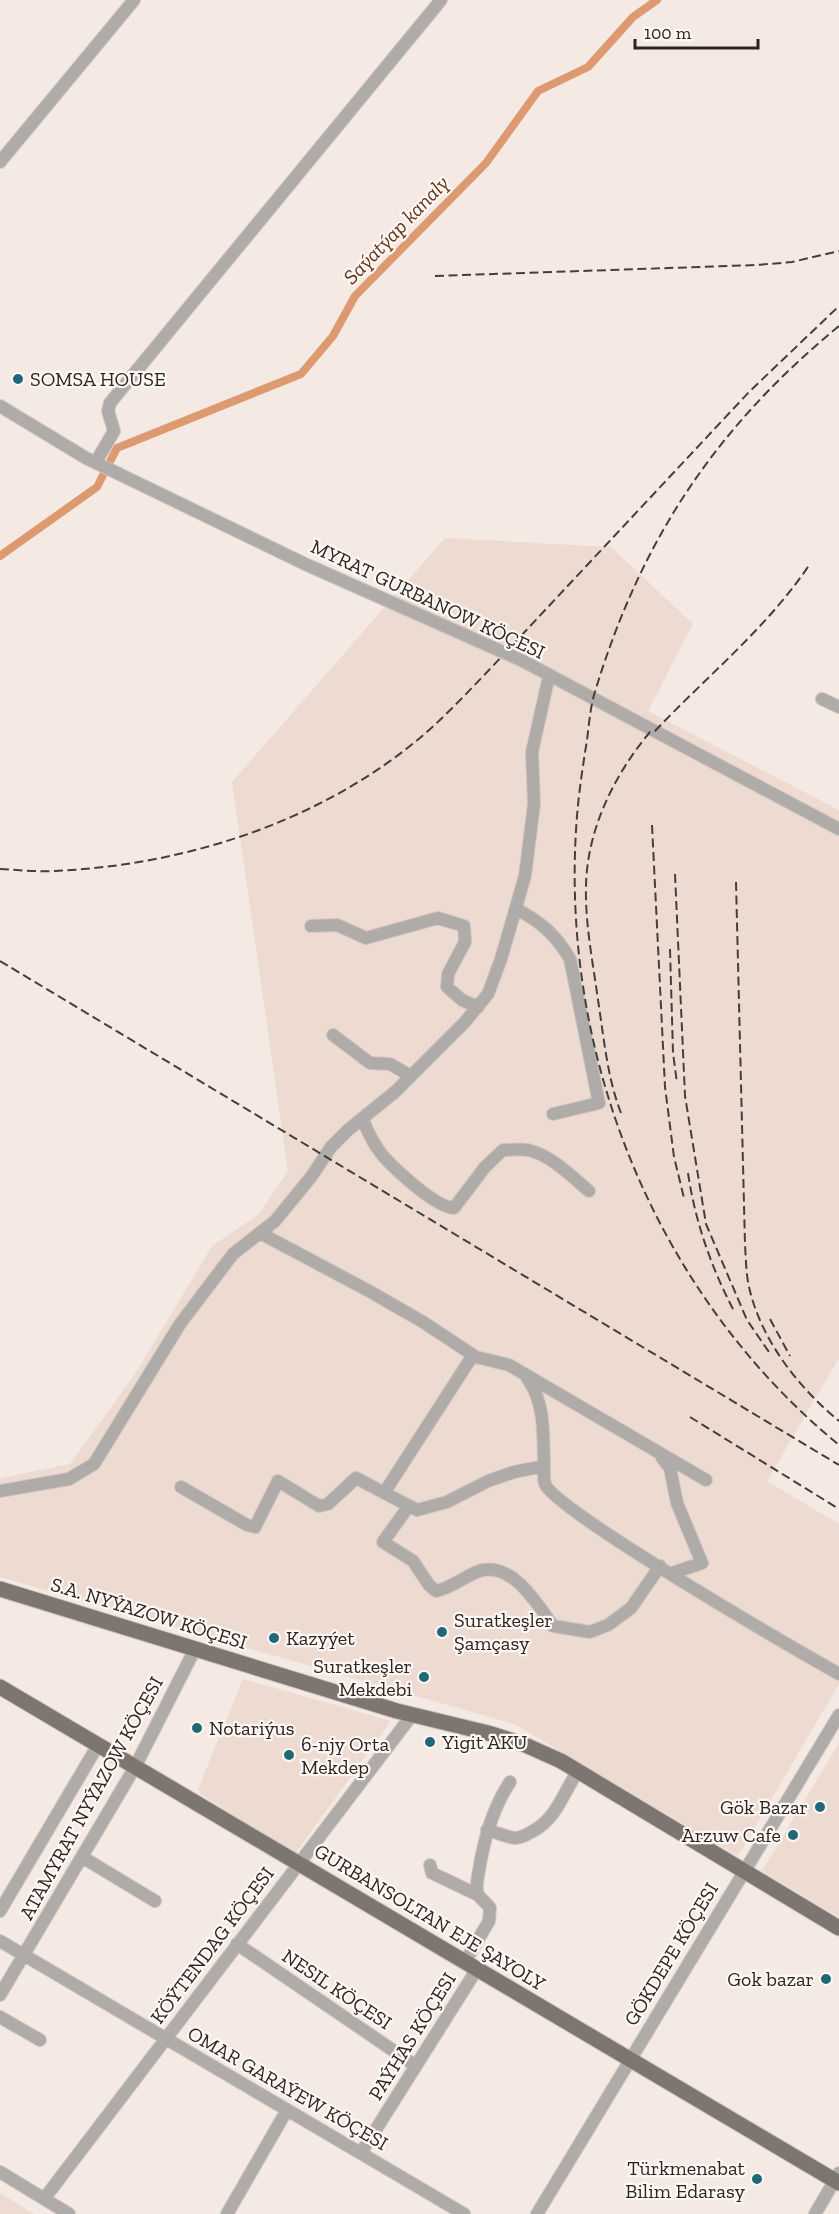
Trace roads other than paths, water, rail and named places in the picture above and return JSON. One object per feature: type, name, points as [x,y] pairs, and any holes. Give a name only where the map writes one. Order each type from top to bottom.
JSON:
[{"type":"main road","name":"S.A. NYÝAZOW KÖÇESI","points":[[0,1589],[412,1715],[523,1744],[578,1771],[839,1928]]},
{"type":"main road","name":"GURBANSOLTAN EJE ŞAYOLY","points":[[0,1687],[630,2060],[837,2179]]},
{"type":"street","points":[[0,162],[134,0]]},
{"type":"street","points":[[96,462],[114,431],[108,411],[110,403],[441,0]]},
{"type":"street","name":"MYRAT GURBANOW KÖÇESI","points":[[0,405],[113,471],[305,564],[521,660],[839,829]]},
{"type":"street","points":[[0,1491],[69,1479],[94,1464],[180,1324],[234,1254],[275,1221],[332,1147],[348,1130],[411,1076],[488,994],[525,876],[534,804],[532,752],[549,676]]},
{"type":"street","points":[[822,699],[839,707]]},
{"type":"street","points":[[516,909],[549,929],[560,941],[570,958],[599,1103],[553,1114]]},
{"type":"street","points":[[311,926],[337,925],[366,938],[438,918],[464,926],[465,942],[448,974],[447,987],[462,1000],[478,1007]]},
{"type":"street","points":[[333,1035],[370,1063],[390,1064],[411,1076]]},
{"type":"street","points":[[363,1119],[383,1155],[429,1197],[446,1207],[454,1208],[485,1167],[503,1150],[526,1150],[541,1154],[589,1191]]},
{"type":"street","points":[[260,1233],[369,1291],[423,1322],[473,1355],[509,1365],[706,1480]]},
{"type":"street","points":[[384,1493],[473,1355]]},
{"type":"street","points":[[523,1373],[534,1388],[542,1413],[545,1484],[556,1497],[601,1530],[839,1674]]},
{"type":"street","points":[[657,1451],[670,1468],[677,1503],[702,1563],[672,1574]]},
{"type":"street","points":[[181,1487],[247,1525],[255,1527],[278,1482],[319,1506],[328,1504],[356,1478],[417,1510],[447,1502],[488,1481],[514,1472],[544,1466]]},
{"type":"street","points":[[408,1507],[383,1542],[413,1561],[436,1592],[447,1589],[483,1570],[500,1572],[516,1580],[553,1626],[561,1628],[590,1632],[608,1625],[631,1608],[660,1566]]},
{"type":"street","name":"ATAMYRAT NYÝAZOW KÖÇESI","points":[[0,1995],[135,1767],[195,1649]]},
{"type":"street","name":"KÖÝTENDAG KÖÇESI","points":[[44,2199],[412,1715]]},
{"type":"street","name":"GÖKDEPE KÖÇESI","points":[[537,2214],[839,1715]]},
{"type":"street","points":[[0,1911],[98,1745]]},
{"type":"street","points":[[487,1830],[515,1838],[525,1836],[543,1826],[555,1814],[564,1792],[578,1771]]},
{"type":"street","points":[[478,1895],[477,1888],[487,1830],[500,1797],[510,1782]]},
{"type":"street","points":[[82,1857],[155,1901]]},
{"type":"street","points":[[430,1865],[432,1873],[440,1878],[478,1895]]},
{"type":"street","name":"PAÝHAS KÖÇESI","points":[[361,2153],[416,2066],[471,1966],[490,1914],[488,1905],[478,1895]]},
{"type":"street","name":"OMAR GARAÝEW KÖÇESI","points":[[0,1941],[464,2214]]},
{"type":"street","name":"NESIL KÖÇESI","points":[[237,1944],[416,2066]]},
{"type":"street","points":[[0,2017],[40,2040]]},
{"type":"street","points":[[227,2214],[287,2110]]},
{"type":"street","points":[[0,2172],[69,2214]]},
{"type":"street","points":[[815,2214],[837,2179]]},
{"type":"waterway","name":"Saýatýap kanaly","points":[[0,556],[97,487],[117,448],[301,374],[333,336],[355,296],[486,163],[538,91],[588,67],[633,17],[657,0]]},
{"type":"railway","points":[[435,276],[757,265],[792,262],[839,251]]},
{"type":"railway","points":[[0,869],[48,871],[103,867],[151,860],[199,849],[245,835],[290,817],[334,796],[376,771],[415,742],[454,707],[749,392],[839,306]]},
{"type":"railway","points":[[839,326],[755,405],[719,447],[687,491],[659,537],[634,587],[594,695],[577,816],[575,905],[584,993],[603,1079],[632,1163],[670,1242],[718,1316],[774,1384],[839,1445]]},
{"type":"railway","points":[[621,1113],[606,1057],[587,915],[588,865],[597,824],[614,785],[650,732],[655,731],[756,630],[810,564]]},
{"type":"railway","points":[[652,825],[665,1087],[674,1157],[684,1198]]},
{"type":"railway","points":[[675,874],[685,1096],[706,1224],[747,1320],[771,1355]]},
{"type":"railway","points":[[736,882],[745,1245],[748,1282],[762,1326],[783,1361],[809,1393],[839,1421]]},
{"type":"railway","points":[[670,949],[673,1053],[677,1083]]},
{"type":"railway","points":[[0,961],[839,1465]]},
{"type":"railway","points":[[688,1173],[705,1244],[734,1311]]},
{"type":"railway","points":[[770,1319],[790,1356]]},
{"type":"railway","points":[[690,1417],[839,1509]]},
{"type":"place","name":"SOMSA HOUSE","points":[[18,379]]},
{"type":"place","name":"Suratkeşler Şamçasy","points":[[442,1632]]},
{"type":"place","name":"Kazyýet","points":[[274,1638]]},
{"type":"place","name":"Suratkeşler Mekdebi","points":[[424,1677]]},
{"type":"place","name":"Notariýus","points":[[197,1728]]},
{"type":"place","name":"Yigit AKU","points":[[430,1742]]},
{"type":"place","name":"6-njy Orta Mekdep","points":[[289,1755]]},
{"type":"place","name":"Gök Bazar","points":[[820,1807]]},
{"type":"place","name":"Arzuw Cafe","points":[[793,1835]]},
{"type":"place","name":"Gok bazar","points":[[826,1979]]},
{"type":"place","name":"Türkmenabat Bilim Edarasy","points":[[757,2179]]}]
